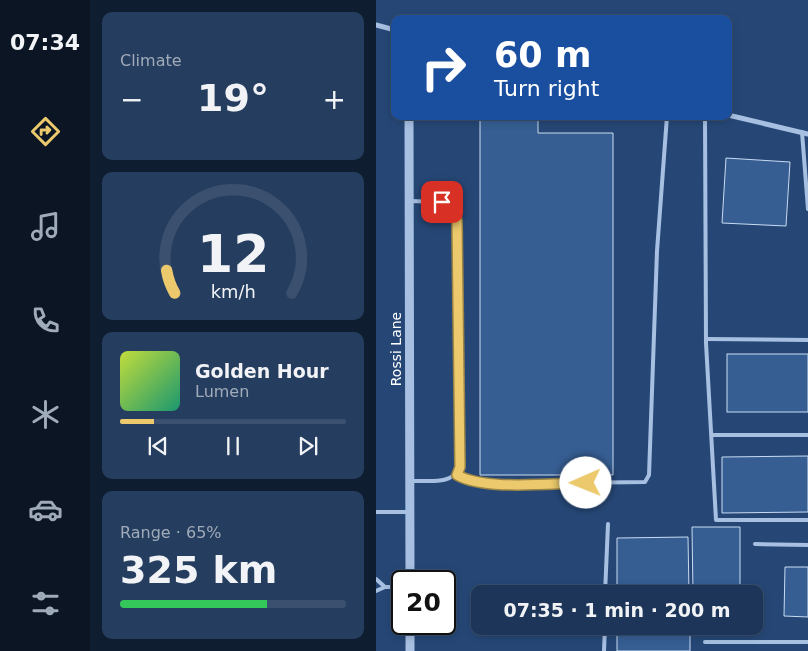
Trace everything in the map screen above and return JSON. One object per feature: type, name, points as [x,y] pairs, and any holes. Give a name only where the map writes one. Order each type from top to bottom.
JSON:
[{"type":"street","points":[[376,25],[391,29]]},
{"type":"street","points":[[732,116],[805,133]]},
{"type":"street","name":"Rossi Lane","points":[[409,120],[410,570]]},
{"type":"street","points":[[410,635],[410,651]]},
{"type":"lane","points":[[457,475],[466,480],[488,484],[645,482],[649,475],[657,251],[667,120]]},
{"type":"lane","points":[[705,120],[706,339],[713,435],[716,520],[808,520]]},
{"type":"lane","points":[[805,133],[808,209]]},
{"type":"lane","points":[[409,201],[442,202],[454,208],[457,221],[460,467],[457,475],[449,480],[410,481]]},
{"type":"lane","points":[[706,339],[808,340]]},
{"type":"lane","points":[[713,435],[808,435]]},
{"type":"lane","points":[[376,512],[410,512]]},
{"type":"lane","points":[[606,585],[608,524]]},
{"type":"lane","points":[[755,544],[808,545]]},
{"type":"lane","points":[[376,579],[385,586]]},
{"type":"lane","points":[[376,591],[385,586],[391,586]]},
{"type":"lane","points":[[604,635],[604,651]]},
{"type":"lane","points":[[705,642],[808,642]]},
{"type":"building","points":[[480,120],[538,120],[538,133],[613,133],[613,475],[480,475]]},
{"type":"building","points":[[726,158],[790,162],[786,226],[722,223]]},
{"type":"building","points":[[727,354],[808,354],[808,412],[727,412]]},
{"type":"building","points":[[808,456],[808,512],[722,513],[722,457]]},
{"type":"building","points":[[692,527],[740,527],[740,585],[693,585]]},
{"type":"building","points":[[688,537],[689,585],[617,585],[617,538]]},
{"type":"building","points":[[785,567],[808,567],[808,617],[784,616]]},
{"type":"building","points":[[617,635],[690,635],[690,651],[617,651]]},
{"type":"route","points":[[442,202],[454,208],[457,221],[460,467],[457,475],[466,480],[488,484],[586,483]]}]
